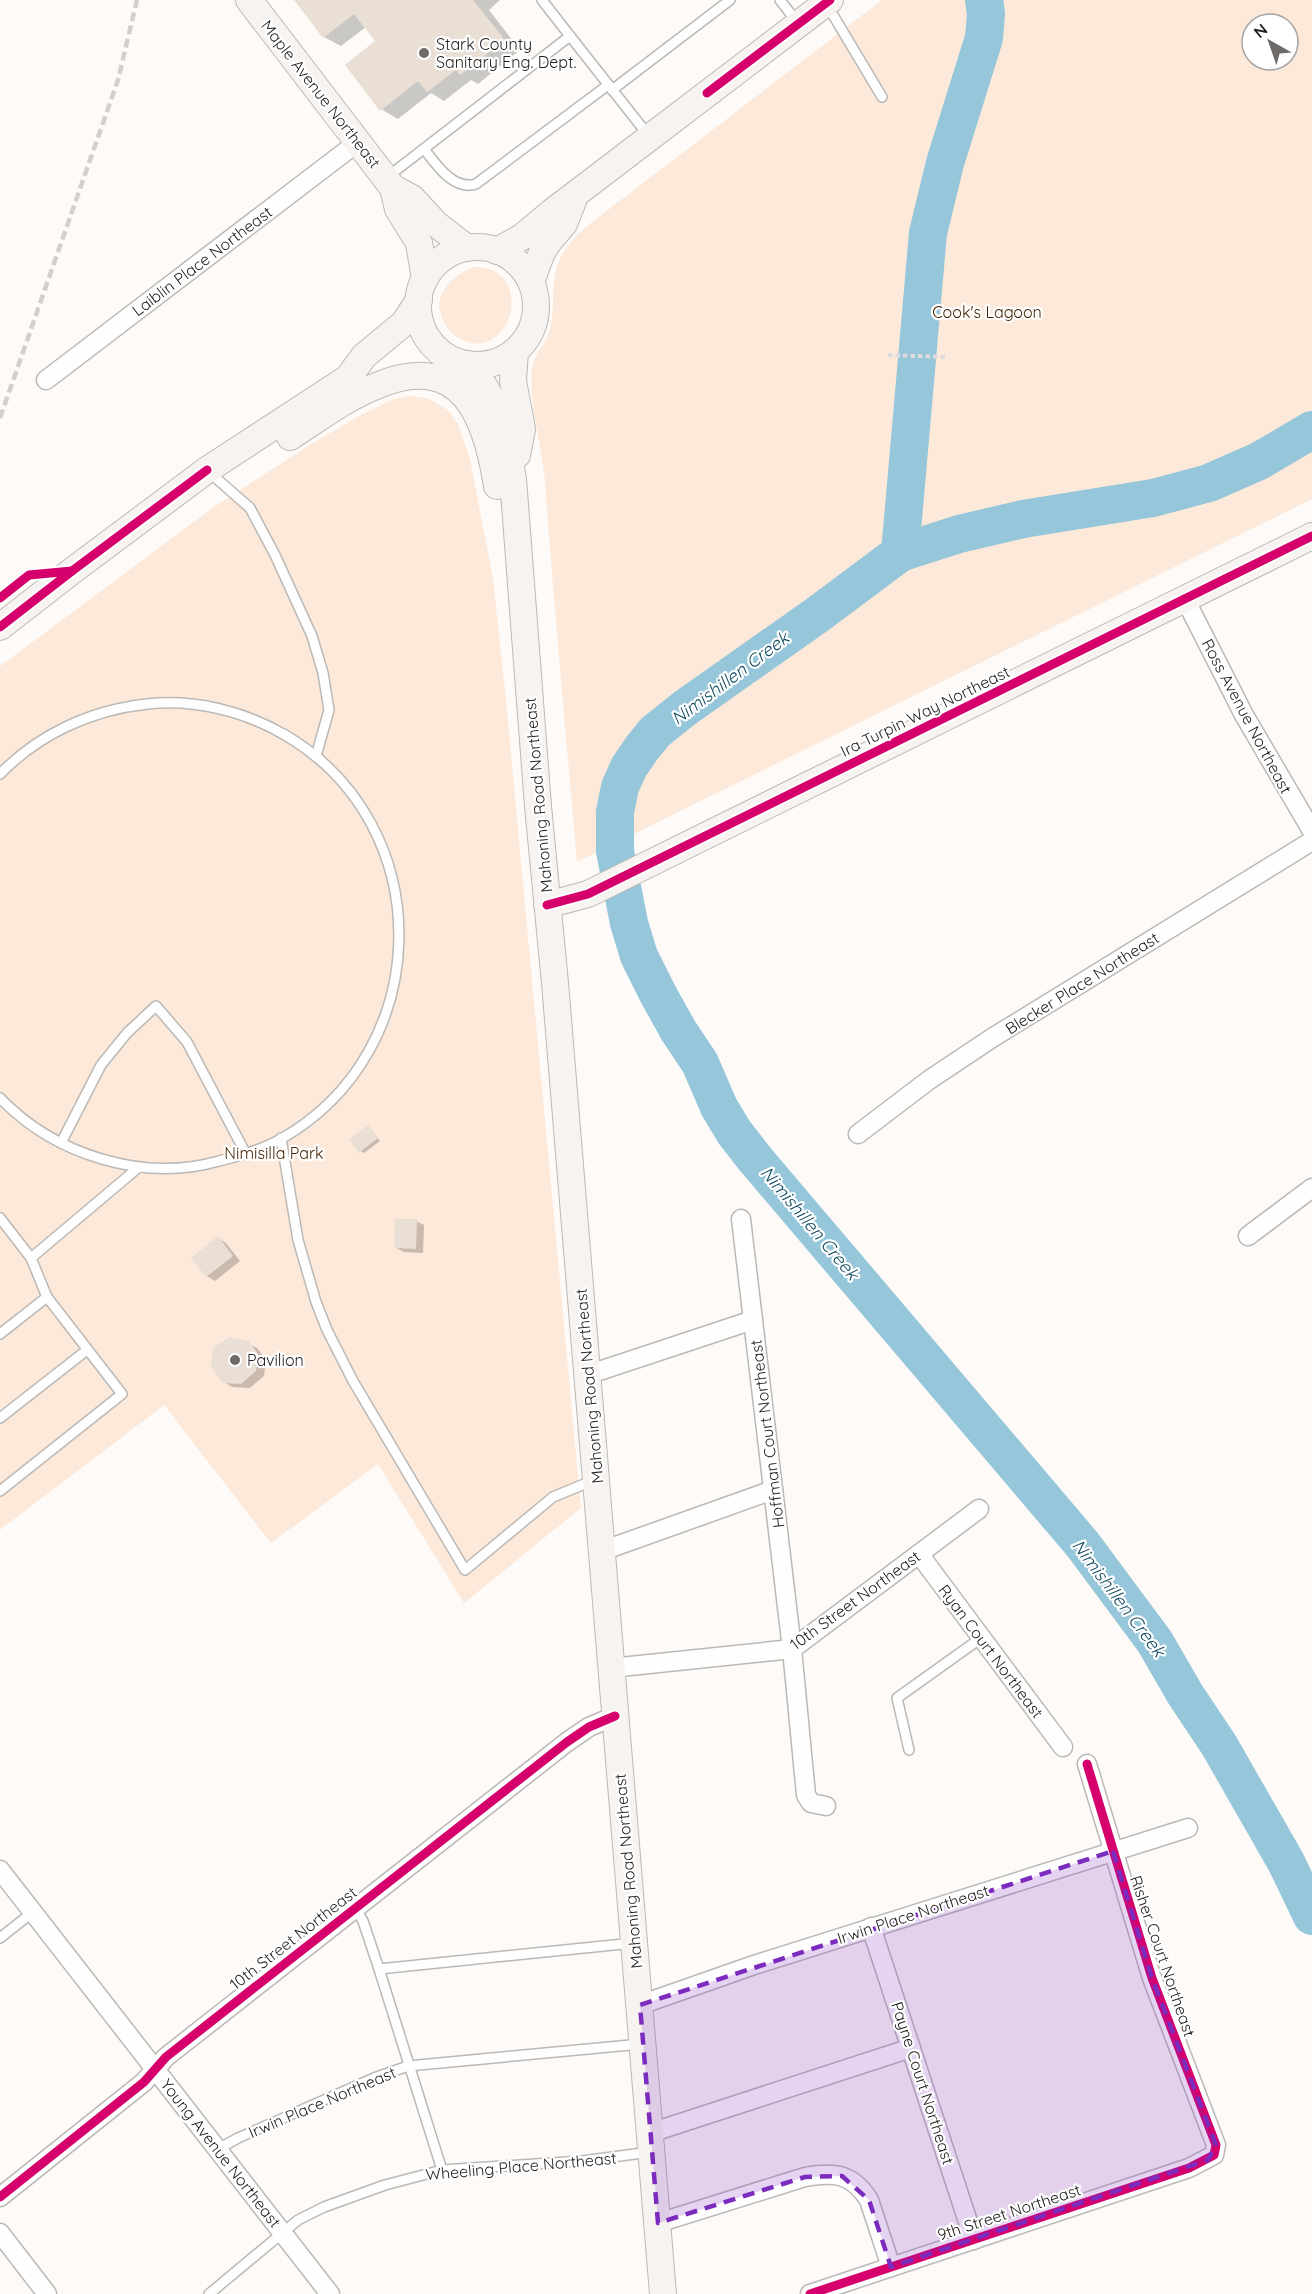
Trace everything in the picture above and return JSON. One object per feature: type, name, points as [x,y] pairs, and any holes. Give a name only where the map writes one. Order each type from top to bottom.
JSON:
[{"type":"main road","name":"Maple Avenue Northeast","points":[[249,0],[389,183],[398,209],[419,243],[422,289]]},
{"type":"main road","points":[[497,251],[522,237],[828,2]]},
{"type":"main road","name":"Maple Avenue Northeast","points":[[389,183],[412,198],[436,224],[467,248]]},
{"type":"main road","points":[[531,282],[542,252],[564,224],[575,196]]},
{"type":"main road","points":[[0,627],[207,470],[348,378],[364,356],[404,323],[440,261],[467,248],[485,248],[497,251],[519,265],[531,282],[535,297],[534,322],[527,337],[515,351],[495,362],[479,365],[418,357],[400,361],[374,373],[348,378]]},
{"type":"main road","points":[[422,289],[420,319],[425,334],[435,347],[459,361]]},
{"type":"main road","name":"Mahoning Road Northeast","points":[[513,479],[522,429],[513,381],[515,351]]},
{"type":"main road","name":"Mahoning Road Northeast","points":[[459,361],[490,392],[505,432],[513,479],[663,2294]]},
{"type":"main road","points":[[207,470],[254,460],[375,386],[404,377],[438,378],[463,393],[481,422],[495,476],[506,567],[521,586]]},
{"type":"main road","name":"Ira Turpin Way Northeast","points":[[547,905],[588,894],[1312,536]]},
{"type":"street","name":"Laiblin Place Northeast","points":[[46,380],[358,142]]},
{"type":"street","name":"Ross Avenue Northeast","points":[[1185,599],[1244,715],[1312,831]]},
{"type":"street","name":"Blecker Place Northeast","points":[[858,1134],[929,1080],[992,1038],[1312,842]]},
{"type":"street","points":[[1248,1236],[1312,1188]]},
{"type":"street","name":"Hoffman Court Northeast","points":[[741,1219],[792,1649]]},
{"type":"street","points":[[587,1375],[753,1320]]},
{"type":"street","points":[[602,1551],[773,1490]]},
{"type":"street","name":"10th Street Northeast","points":[[612,1668],[792,1649],[979,1509]]},
{"type":"street","name":"Ryan Court Northeast","points":[[919,1554],[1064,1747]]},
{"type":"street","points":[[792,1649],[806,1795],[812,1803],[825,1806]]},
{"type":"street","name":"10th Street Northeast","points":[[0,2197],[144,2082],[166,2057],[567,1742],[589,1727],[615,1716]]},
{"type":"street","name":"Risher Court Northeast","points":[[1087,1764],[1152,1978],[1216,2145],[1215,2155]]},
{"type":"street","name":"Irwin Place Northeast","points":[[640,2005],[871,1927],[1188,1828]]},
{"type":"street","name":"Young Avenue Northeast","points":[[0,1870],[330,2294]]},
{"type":"street","name":"Payne Court Northeast","points":[[871,1927],[974,2240]]},
{"type":"street","name":"Wheeling Place Northeast","points":[[651,2143],[911,2048]]},
{"type":"street","name":"9th Street Northeast","points":[[810,2294],[838,2290],[891,2267],[1189,2168],[1215,2155]]},
{"type":"street","points":[[658,2223],[805,2177],[827,2173],[842,2176],[863,2190],[869,2200],[891,2267]]},
{"type":"street","points":[[0,2233],[47,2294]]},
{"type":"lane","points":[[542,0],[650,137]]},
{"type":"lane","points":[[424,149],[442,171],[454,181],[467,186],[476,184],[730,0]]},
{"type":"lane","points":[[780,0],[798,24]]},
{"type":"lane","points":[[828,2],[882,98]]},
{"type":"lane","points":[[389,183],[424,149],[570,36]]},
{"type":"lane","points":[[207,470],[250,508],[275,555],[312,636],[322,673],[328,710],[316,756]]},
{"type":"lane","points":[[0,774],[40,741],[84,718],[116,709],[156,703],[206,706],[237,714],[275,729],[316,756],[351,791],[377,833],[394,879],[398,903],[400,952],[390,1001],[382,1024],[359,1067],[327,1105],[308,1121],[281,1138],[246,1154],[207,1165],[182,1168],[139,1167],[107,1161],[61,1143],[20,1117],[0,1098]]},
{"type":"lane","points":[[61,1143],[101,1065],[126,1033],[156,1006],[187,1042],[246,1154]]},
{"type":"lane","points":[[281,1138],[298,1240],[316,1302],[327,1330],[353,1382],[465,1570],[553,1497],[596,1479]]},
{"type":"lane","points":[[31,1258],[139,1167]]},
{"type":"lane","points":[[0,1218],[31,1258],[47,1297],[122,1394],[0,1491]]},
{"type":"lane","points":[[0,1334],[47,1297]]},
{"type":"lane","points":[[0,1418],[87,1350]]},
{"type":"lane","points":[[909,1750],[897,1698],[981,1638]]},
{"type":"lane","points":[[355,1908],[363,1921],[379,1969],[441,2170]]},
{"type":"lane","points":[[0,1938],[33,1912]]},
{"type":"lane","points":[[379,1969],[634,1943]]},
{"type":"lane","name":"Irwin Place Northeast","points":[[218,2150],[238,2138],[364,2082],[408,2067],[643,2044]]},
{"type":"lane","name":"Wheeling Place Northeast","points":[[209,2294],[298,2220],[324,2207],[385,2185],[441,2170],[582,2161],[651,2143]]},
{"type":"path","points":[[888,355],[945,357]]},
{"type":"highlighted area","points":[[1113,1851],[1152,1978],[1216,2145],[1208,2160],[891,2267],[869,2200],[842,2176],[805,2177],[658,2223],[640,2005]]},
{"type":"green space","name":"Cook's Lagoon","points":[[882,0],[1312,0],[1312,499],[577,862],[545,481],[531,382],[535,359],[550,328],[555,274],[561,257],[571,241],[587,226]]},
{"type":"green space","points":[[473,267],[494,271],[506,282],[511,297],[510,314],[503,329],[491,340],[476,343],[452,333],[444,322],[439,307],[443,292],[452,280]]},
{"type":"green space","name":"Nimisilla Park","points":[[411,396],[427,398],[448,410],[458,424],[470,459],[493,579],[581,1508],[464,1603],[378,1464],[271,1543],[164,1405],[0,1530],[0,666],[214,507],[316,441],[363,414],[393,399]]},
{"type":"building","name":"Stark County Sanitary Eng. Dept.","points":[[294,0],[473,0],[505,40],[460,75],[456,70],[427,92],[418,81],[380,111],[345,65],[375,41],[354,14],[323,38]]},
{"type":"building","points":[[368,1125],[378,1138],[359,1153],[349,1140]]},
{"type":"building","points":[[395,1219],[417,1219],[416,1249],[394,1248]]},
{"type":"building","points":[[218,1236],[233,1256],[206,1277],[191,1258]]},
{"type":"building","name":"Pavilion","points":[[229,1337],[249,1341],[258,1354],[256,1371],[241,1384],[223,1383],[211,1367],[213,1348]]},
{"type":"waterway","points":[[900,553],[928,233],[945,163],[984,38],[986,14],[984,0]]},
{"type":"waterway","name":"Nimishillen Creek","points":[[1312,430],[1259,461],[1209,483],[1153,498],[1023,519],[959,534],[900,553],[655,732],[629,767],[620,787],[615,812],[615,851],[629,923],[639,956],[678,1030],[700,1063],[719,1107],[734,1132],[1083,1545],[1155,1642],[1185,1694],[1219,1745],[1286,1862],[1312,1916]]},
{"type":"railway","points":[[0,418],[118,80],[137,0]]},
{"type":"cycle path","points":[[707,93],[830,0]]},
{"type":"cycle path","points":[[0,627],[207,470]]},
{"type":"cycle path","points":[[547,905],[588,894],[1312,536]]},
{"type":"cycle path","points":[[0,598],[29,575],[72,571]]},
{"type":"cycle path","points":[[0,2197],[144,2082],[166,2057],[567,1742],[589,1727],[615,1716]]},
{"type":"cycle path","points":[[810,2294],[1189,2168],[1214,2155],[1216,2145],[1152,1978],[1087,1764]]},
{"type":"place","name":"Stark County Sanitary Eng. Dept.","points":[[424,53]]},
{"type":"place","name":"Pavilion","points":[[235,1360]]}]
